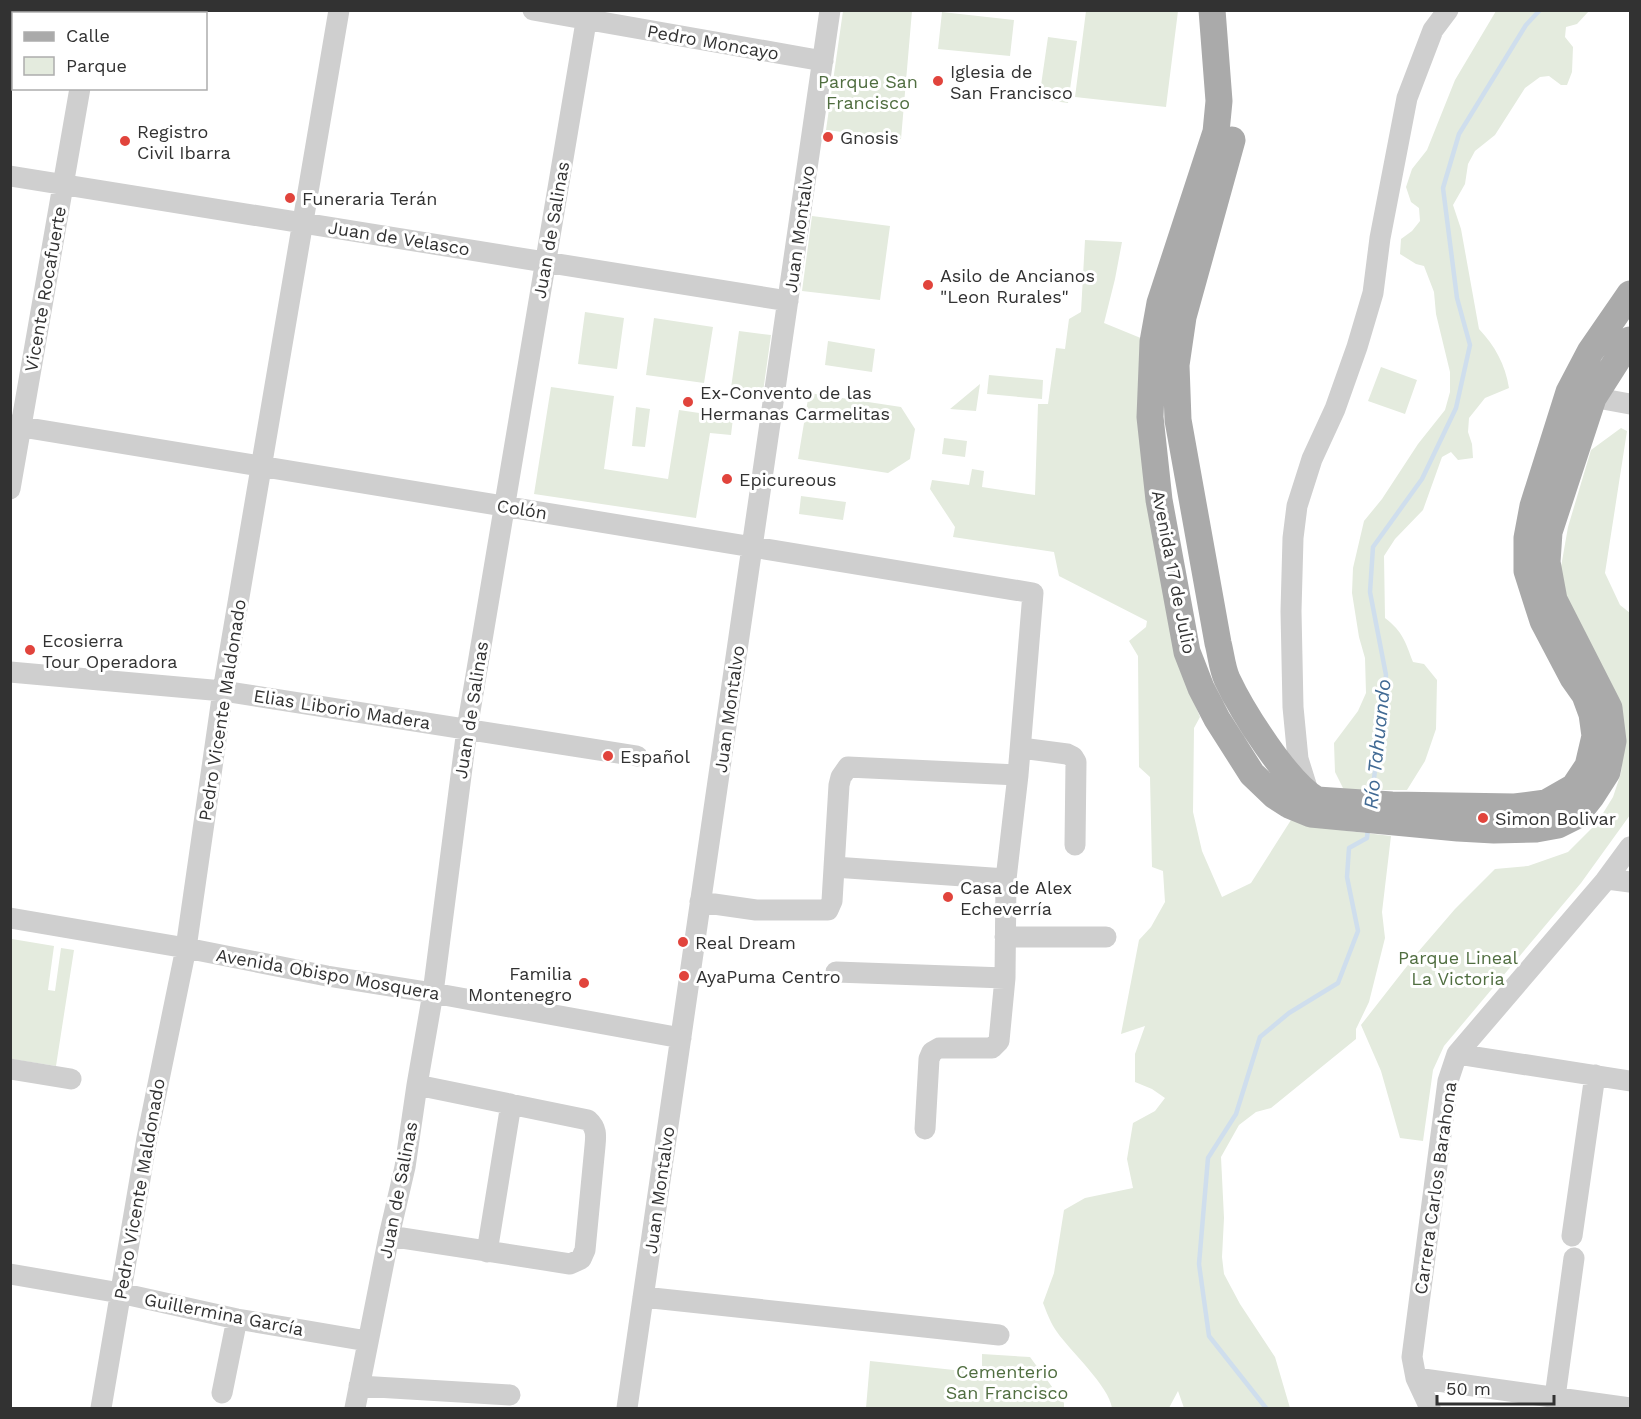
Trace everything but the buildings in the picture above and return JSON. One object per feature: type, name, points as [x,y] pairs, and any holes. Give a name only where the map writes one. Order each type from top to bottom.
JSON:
[{"type":"main road","name":"Avenida 17 de Julio","points":[[1212,10],[1219,101],[1216,132],[1160,303],[1153,342],[1150,417],[1159,500],[1187,652],[1201,688],[1217,719],[1252,774],[1275,796],[1289,805],[1305,789]]},
{"type":"main road","name":"Avenida 17 de Julio","points":[[1230,10],[1235,99],[1234,126],[1183,317],[1176,365],[1178,420],[1226,677],[1243,707],[1305,789],[1394,813],[1515,807],[1546,803],[1574,787],[1588,766],[1595,735],[1592,714],[1585,695],[1573,678],[1543,621],[1527,570],[1527,538],[1533,506],[1581,395],[1590,352],[1630,294]]},
{"type":"main road","name":"Avenida 17 de Julio","points":[[1581,395],[1623,364],[1630,340]]},
{"type":"street","name":"Pedro Vicente Maldonado","points":[[101,1408],[147,1138],[186,948],[223,691],[339,10]]},
{"type":"street","name":"Pedro Moncayo","points":[[533,10],[587,15],[823,61]]},
{"type":"street","name":"Juan Montalvo","points":[[627,1408],[830,10]]},
{"type":"street","points":[[1305,789],[1293,708],[1290,612],[1293,538],[1297,506],[1312,459],[1335,409],[1357,347],[1372,293],[1380,238],[1407,98],[1433,30],[1448,10]]},
{"type":"street","name":"Juan de Salinas","points":[[355,1408],[367,1341],[405,1167],[433,993],[467,729],[587,15]]},
{"type":"street","name":"Vicente Rocafuerte","points":[[10,489],[16,426],[80,90]]},
{"type":"street","name":"Juan de Velasco","points":[[10,176],[788,301]]},
{"type":"street","points":[[1590,352],[1623,364]]},
{"type":"street","points":[[1581,395],[1630,404]]},
{"type":"street","name":"Colón","points":[[16,426],[1033,593],[1021,748]]},
{"type":"street","name":"Elias Liborio Madera","points":[[10,672],[223,691],[637,756]]},
{"type":"street","points":[[925,1129],[929,1059],[932,1052],[939,1048],[993,1048],[999,1041],[1005,978],[1006,879],[1021,748],[1067,754],[1076,762],[1075,845]]},
{"type":"street","points":[[700,902],[756,910],[828,910],[832,900],[839,785],[848,767],[1018,775]]},
{"type":"street","name":"Carrera Carlos Barahona","points":[[1430,1408],[1416,1378],[1412,1357],[1448,1081],[1457,1054],[1606,879],[1630,847]]},
{"type":"street","points":[[834,867],[1006,879]]},
{"type":"street","points":[[1606,879],[1630,882]]},
{"type":"street","name":"Avenida Obispo Mosquera","points":[[10,918],[681,1038]]},
{"type":"street","points":[[1005,937],[1106,937]]},
{"type":"street","points":[[836,972],[1005,978]]},
{"type":"street","points":[[1457,1054],[1630,1081]]},
{"type":"street","points":[[10,1069],[71,1079]]},
{"type":"street","points":[[1572,1236],[1595,1075]]},
{"type":"street","points":[[389,1236],[570,1264],[581,1258],[585,1250],[596,1134],[594,1125],[588,1120],[417,1085]]},
{"type":"street","points":[[487,1252],[511,1104]]},
{"type":"street","points":[[1555,1396],[1574,1258]]},
{"type":"street","name":"Guillermina García","points":[[10,1274],[120,1293],[237,1319],[367,1341]]},
{"type":"street","points":[[643,1297],[999,1335]]},
{"type":"street","points":[[222,1393],[237,1319]]},
{"type":"street","points":[[1416,1378],[1630,1408]]},
{"type":"street","points":[[359,1386],[510,1395]]},
{"type":"green space","name":"Parque San Francisco","points":[[843,11],[912,11],[901,139],[826,130]]},
{"type":"green space","points":[[1086,11],[1178,11],[1166,107],[1075,97]]},
{"type":"green space","points":[[1496,11],[1589,11],[1577,24],[1566,27],[1565,37],[1573,47],[1572,72],[1567,85],[1561,85],[1549,76],[1540,77],[1525,88],[1495,135],[1475,151],[1468,164],[1465,184],[1453,205],[1461,229],[1479,329],[1498,356],[1509,388],[1485,398],[1469,418],[1468,432],[1473,458],[1458,460],[1451,452],[1442,457],[1423,510],[1395,539],[1384,556],[1385,618],[1403,637],[1413,662],[1424,664],[1437,680],[1436,729],[1425,761],[1407,790],[1344,790],[1335,772],[1334,743],[1358,711],[1366,693],[1365,658],[1352,593],[1353,568],[1364,521],[1445,410],[1450,392],[1450,372],[1436,314],[1434,292],[1424,266],[1400,254],[1401,239],[1420,221],[1419,208],[1411,202],[1406,187],[1412,169],[1427,150],[1455,80]]},
{"type":"green space","points":[[942,12],[1014,20],[1010,56],[938,49]]},
{"type":"green space","points":[[1048,37],[1077,41],[1068,103],[1039,99]]},
{"type":"green space","points":[[812,216],[890,226],[880,300],[802,291]]},
{"type":"green space","points":[[1085,240],[1122,242],[1104,323],[1148,341],[1182,672],[1200,717],[1194,728],[1193,812],[1202,851],[1222,897],[1251,883],[1291,820],[1348,831],[1391,836],[1382,912],[1385,938],[1369,1002],[1356,1029],[1356,1039],[1271,1108],[1256,1112],[1239,1125],[1221,1157],[1224,1274],[1240,1304],[1275,1357],[1290,1408],[1184,1408],[1178,1391],[1169,1408],[1112,1408],[1097,1380],[1055,1329],[1043,1303],[1054,1273],[1064,1210],[1085,1198],[1133,1188],[1127,1159],[1133,1123],[1155,1111],[1165,1098],[1152,1089],[1135,1082],[1135,1054],[1145,1026],[1121,1034],[1139,940],[1151,927],[1165,902],[1163,871],[1152,867],[1150,777],[1139,767],[1138,656],[1129,641],[1146,627],[1147,621],[1059,576],[1054,552],[953,537],[955,527],[930,489],[932,480],[969,485],[972,469],[984,471],[982,487],[1035,495],[1038,404],[1048,404],[1056,348],[1065,349],[1069,319],[1081,312]]},
{"type":"green space","points":[[585,312],[624,318],[617,369],[578,364]]},
{"type":"green space","points":[[654,318],[713,327],[704,383],[646,375]]},
{"type":"green space","points":[[739,331],[771,335],[763,392],[731,388]]},
{"type":"green space","points":[[828,341],[875,349],[872,372],[825,365]]},
{"type":"green space","points":[[1381,367],[1417,380],[1405,414],[1368,401]]},
{"type":"green space","points":[[989,375],[1043,380],[1042,399],[987,394]]},
{"type":"green space","points":[[980,384],[976,411],[950,409]]},
{"type":"green space","points":[[551,387],[614,396],[604,469],[668,479],[679,410],[733,418],[731,435],[710,433],[696,518],[534,494]]},
{"type":"green space","points":[[809,393],[901,407],[915,429],[910,459],[888,473],[798,459]]},
{"type":"green space","points":[[636,407],[650,409],[645,447],[632,446]]},
{"type":"green space","name":"Parque Lineal La Victoria","points":[[1621,428],[1627,431],[1605,573],[1620,605],[1630,613],[1630,815],[1581,883],[1444,1046],[1433,1070],[1423,1141],[1400,1138],[1381,1071],[1361,1025],[1418,952],[1455,909],[1495,869],[1528,866],[1568,852],[1597,823],[1613,797],[1621,773],[1624,743],[1566,599],[1561,567],[1568,527],[1591,450]]},
{"type":"green space","points":[[944,438],[967,441],[965,457],[942,454]]},
{"type":"green space","points":[[801,496],[846,502],[843,520],[799,514]]},
{"type":"green space","points":[[12,939],[54,946],[48,990],[55,991],[61,948],[74,950],[56,1066],[11,1059]]},
{"type":"green space","name":"Cementerio San Francisco","points":[[982,1354],[1030,1357],[1064,1403],[1064,1408],[866,1408],[870,1361],[982,1373]]},
{"type":"waterway","name":"Río Tahuando","points":[[1372,796],[1386,675],[1370,592],[1373,547],[1422,479],[1456,408],[1470,345],[1457,298],[1443,188],[1459,134],[1526,25],[1540,10]]},
{"type":"waterway","name":"Río Tahuando","points":[[1266,1408],[1209,1336],[1199,1264],[1208,1158],[1236,1114],[1260,1037],[1289,1013],[1338,983],[1358,931],[1347,877],[1349,848],[1367,838],[1368,828]]},
{"type":"place","name":"Iglesia de San Francisco","points":[[938,81]]},
{"type":"place","name":"Gnosis","points":[[828,137]]},
{"type":"place","name":"Registro Civil Ibarra","points":[[125,141]]},
{"type":"place","name":"Funeraria Terán","points":[[290,198]]},
{"type":"place","name":"Asilo de Ancianos \"Leon Rurales\"","points":[[928,285]]},
{"type":"place","name":"Ex-Convento de las Hermanas Carmelitas","points":[[688,402]]},
{"type":"place","name":"Epicureous","points":[[727,479]]},
{"type":"place","name":"Ecosierra Tour Operadora","points":[[30,650]]},
{"type":"place","name":"Español","points":[[608,756]]},
{"type":"place","name":"Simon Bolivar","points":[[1483,818]]},
{"type":"place","name":"Casa de Alex Echeverría","points":[[948,897]]},
{"type":"place","name":"Real Dream","points":[[683,942]]},
{"type":"place","name":"AyaPuma Centro","points":[[684,976]]},
{"type":"place","name":"Familia Montenegro","points":[[584,983]]}]
